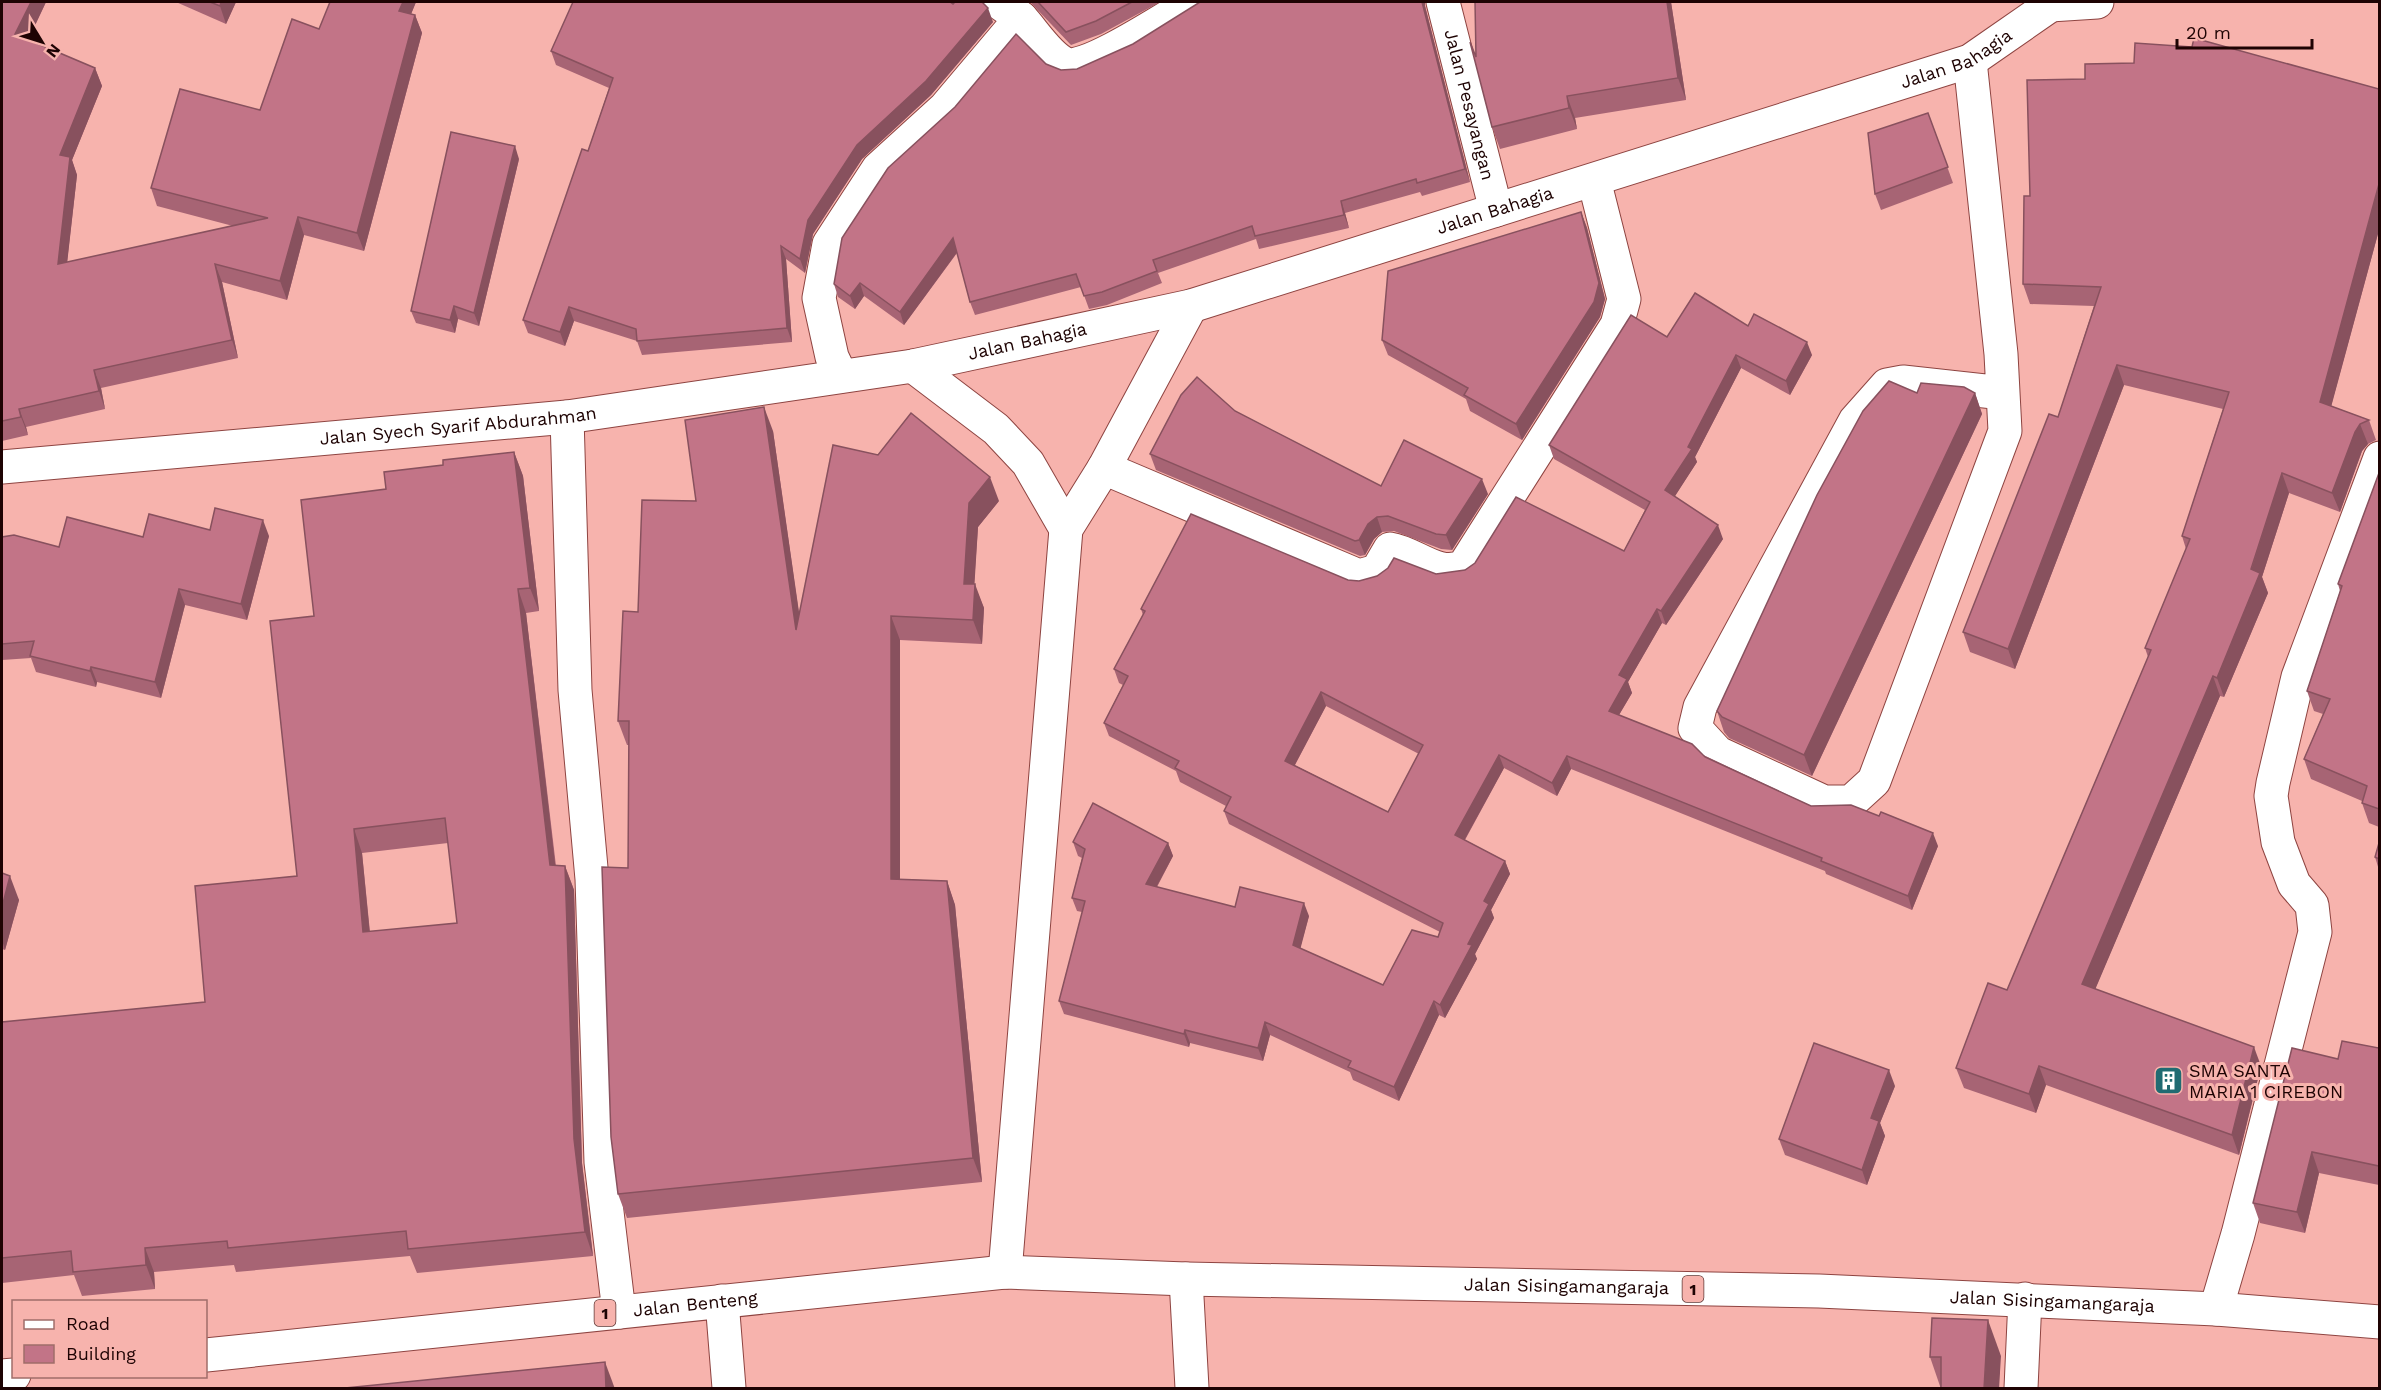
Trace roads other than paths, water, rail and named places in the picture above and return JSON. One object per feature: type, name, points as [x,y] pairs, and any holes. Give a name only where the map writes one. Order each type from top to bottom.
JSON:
[{"type":"main road","points":[[841,376],[832,357],[819,298],[829,244],[878,169],[945,108],[1010,10],[1053,54],[1072,66],[1104,54],[1193,2]]},
{"type":"main road","name":"Jalan Pesayangan","points":[[1443,2],[1496,210]]},
{"type":"main road","points":[[2053,3],[2097,2]]},
{"type":"main road","name":"Jalan Bahagia","points":[[913,366],[1191,306],[1970,61],[2053,3]]},
{"type":"main road","points":[[1970,61],[2003,393],[2005,430],[1874,782],[1851,802],[1824,802],[1718,753],[1695,728],[1700,707],[1855,421],[1887,385],[1903,382],[2003,393]]},
{"type":"main road","points":[[1104,468],[1359,576],[1377,571],[1390,549],[1443,570],[1453,572],[1464,566],[1617,325],[1624,299],[1594,180]]},
{"type":"main road","points":[[1005,1272],[1066,529],[1104,468],[1191,306]]},
{"type":"main road","points":[[913,366],[996,429],[1028,463],[1066,529]]},
{"type":"main road","name":"Jalan Syech Syarif Abdurahman","points":[[2,467],[567,417],[913,366]]},
{"type":"main road","points":[[567,417],[575,690],[592,879],[602,1162],[619,1312]]},
{"type":"main road","points":[[2216,1309],[2241,1223],[2315,932],[2312,905],[2294,884],[2278,842],[2271,796],[2273,783],[2298,676],[2379,458]]},
{"type":"main road","name":"Jalan Benteng","points":[[207,1355],[1005,1272]]},
{"type":"main road","name":"Jalan Sisingamangaraja","points":[[1005,1272],[1186,1279],[1807,1291],[2216,1309],[2379,1322]]},
{"type":"main road","points":[[1186,1279],[1192,1389]]},
{"type":"main road","points":[[2021,1389],[2025,1299]]},
{"type":"main road","points":[[722,1301],[729,1389]]},
{"type":"place","name":"SMA SANTA MARIA 1 CIREBON","points":[[2168,1081]]}]
